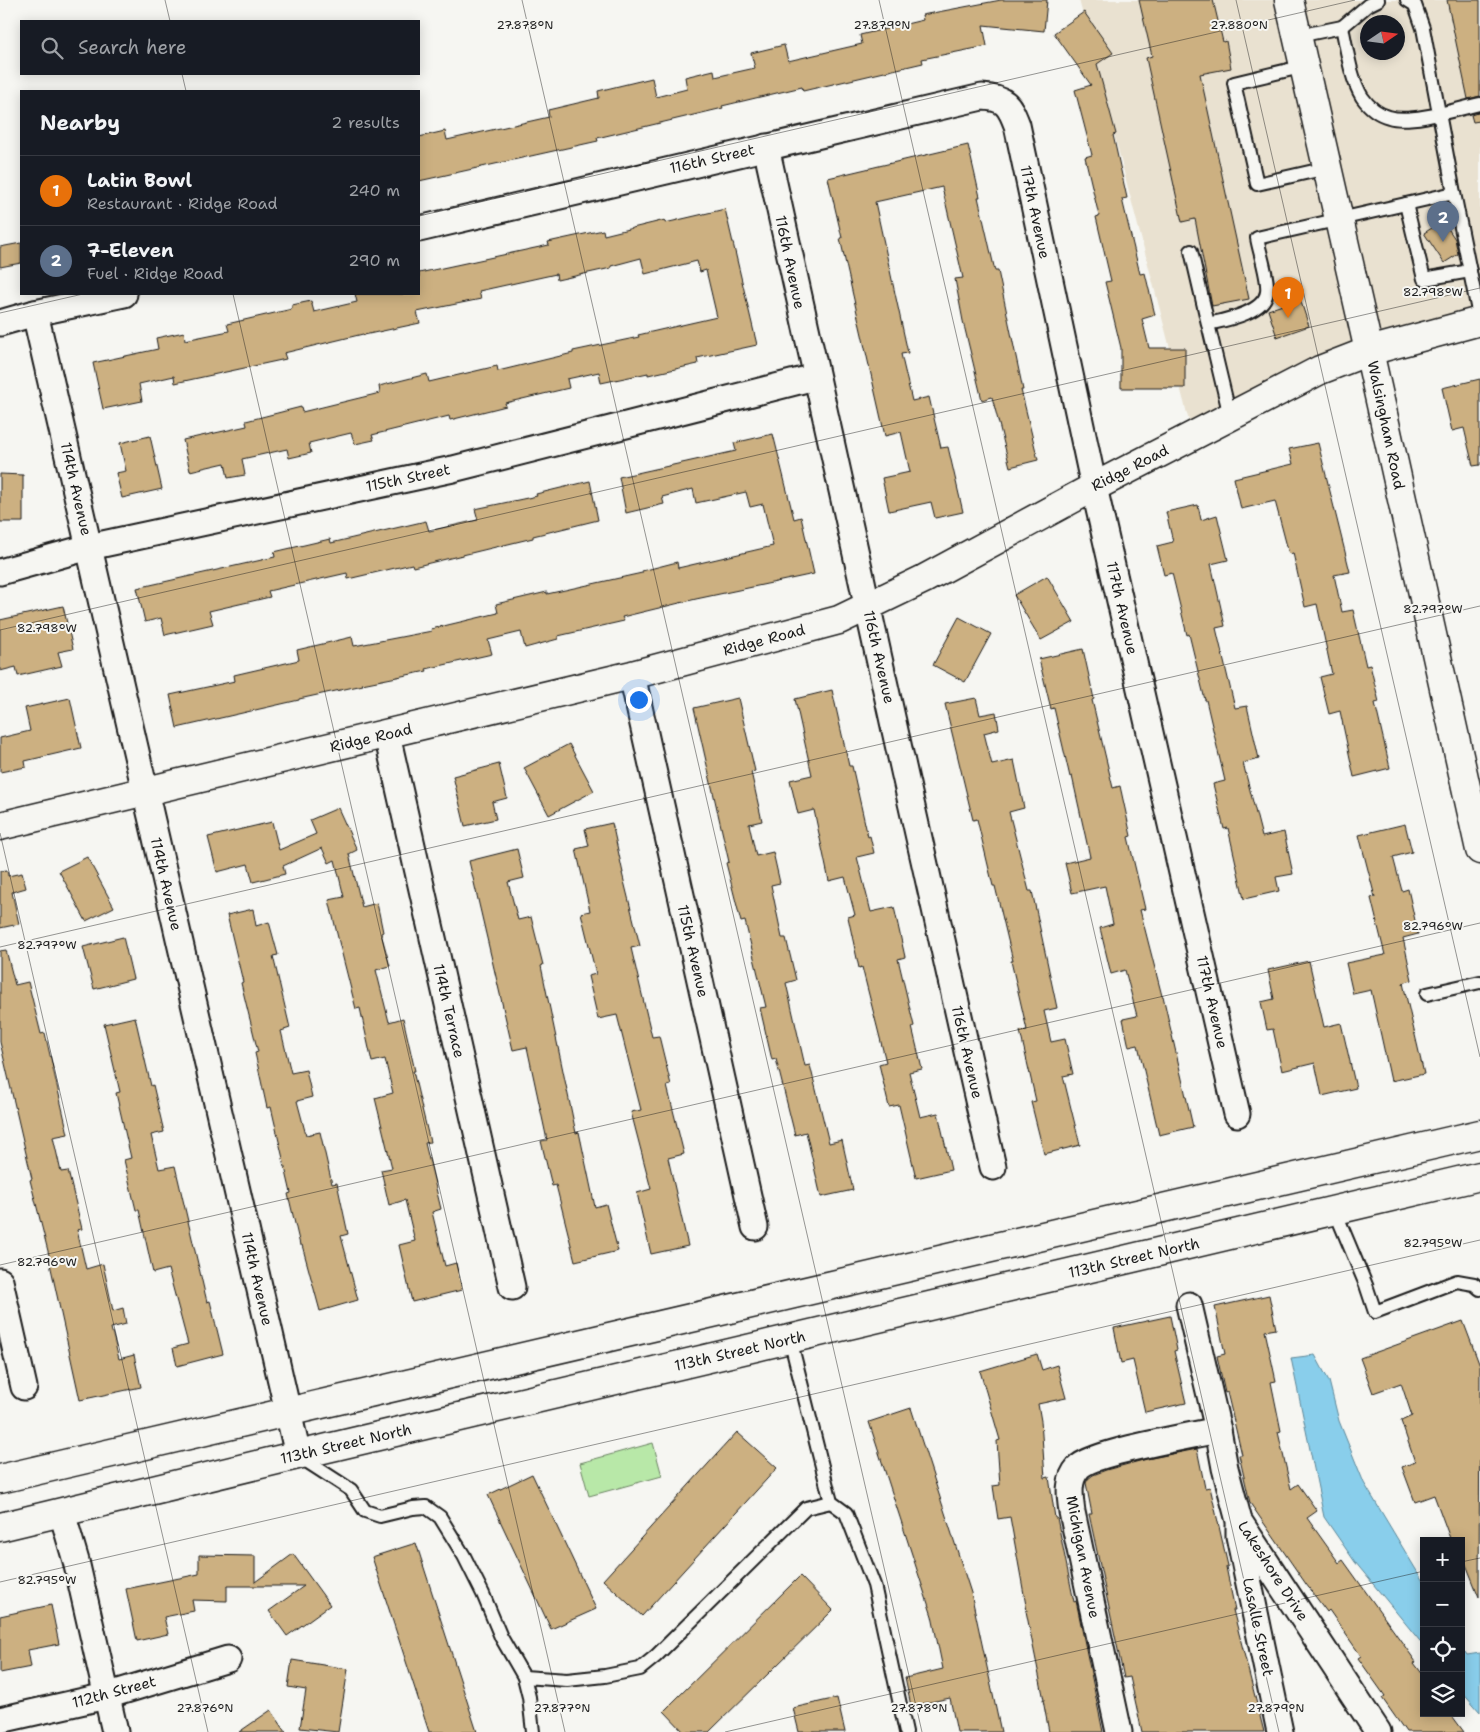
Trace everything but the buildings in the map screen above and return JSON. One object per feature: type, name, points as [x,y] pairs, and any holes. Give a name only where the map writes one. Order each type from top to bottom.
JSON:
[{"type":"main road","name":"Walsingham Road","points":[[1289,0],[1370,351],[1480,850]]},
{"type":"main road","name":"Ridge Road","points":[[0,826],[632,675],[838,620],[924,579],[1094,487],[1320,370],[1370,351],[1480,321]]},
{"type":"main road","points":[[0,1479],[1480,1134]]},
{"type":"main road","name":"113th Street North","points":[[0,1527],[1480,1176]]},
{"type":"street","name":"116th Street","points":[[420,229],[982,97],[1006,102]]},
{"type":"street","name":"117th Avenue","points":[[1006,102],[1017,125],[1094,487],[1237,1114]]},
{"type":"street","name":"116th Avenue","points":[[766,147],[815,377],[993,1168]]},
{"type":"street","points":[[0,323],[35,313],[119,295]]},
{"type":"street","name":"114th Avenue","points":[[35,313],[298,1455]]},
{"type":"street","name":"115th Street","points":[[0,572],[89,547],[453,469],[815,377]]},
{"type":"street","name":"115th Avenue","points":[[632,675],[755,1226]]},
{"type":"street","name":"114th Terrace","points":[[387,735],[512,1287]]},
{"type":"street","points":[[0,1281],[24,1387]]},
{"type":"street","name":"Lakeshore Drive","points":[[1189,1305],[1225,1468],[1239,1522],[1378,1732]]},
{"type":"street","name":"Michigan Avenue","points":[[1119,1732],[1072,1512],[1070,1491],[1072,1478],[1079,1466],[1116,1452],[1218,1430]]},
{"type":"street","points":[[62,1513],[76,1561],[114,1732]]},
{"type":"street","name":"Lasalle Street","points":[[1239,1522],[1238,1536],[1280,1732]]},
{"type":"street","name":"112th Street","points":[[0,1720],[106,1696],[228,1659]]},
{"type":"lane","points":[[1298,36],[1342,26],[1368,5],[1378,0]]},
{"type":"lane","points":[[1407,0],[1415,5],[1423,28],[1480,321]]},
{"type":"lane","points":[[1342,26],[1352,72],[1362,96],[1373,110],[1390,118],[1410,118],[1480,104]]},
{"type":"lane","points":[[1304,66],[1234,83],[1240,111],[1257,184],[1327,168]]},
{"type":"lane","points":[[1208,324],[1248,313],[1262,302],[1267,292],[1257,238],[1454,193]]},
{"type":"lane","points":[[1406,204],[1424,279],[1470,271]]},
{"type":"lane","points":[[1191,251],[1230,416]]},
{"type":"lane","points":[[1427,994],[1480,982]]},
{"type":"lane","points":[[1335,1211],[1376,1312],[1457,1281],[1474,1284],[1480,1289]]},
{"type":"lane","points":[[790,1339],[831,1502],[846,1513],[874,1585],[906,1732]]},
{"type":"lane","points":[[298,1455],[351,1490],[365,1511],[380,1516],[413,1508],[426,1507],[440,1518],[464,1556],[501,1637],[524,1677],[529,1697],[533,1732]]},
{"type":"lane","points":[[524,1677],[567,1680],[605,1676],[640,1669],[656,1656],[806,1508],[831,1502]]},
{"type":"shaded area","points":[[1079,0],[1276,0],[1355,345],[1190,425]]},
{"type":"shaded area","points":[[1301,0],[1480,0],[1480,310],[1379,337]]},
{"type":"green space","points":[[653,1443],[662,1476],[589,1496],[580,1463]]},
{"type":"water","points":[[1315,1355],[1329,1381],[1339,1421],[1364,1483],[1420,1576],[1420,1641],[1355,1562],[1324,1517],[1291,1358]]},
{"type":"water","points":[[1465,1652],[1467,1655],[1480,1653],[1480,1712],[1465,1695]]},
{"type":"place","name":"7-Eleven","points":[[1443,242]]},
{"type":"place","name":"Latin Bowl","points":[[1288,318]]}]
